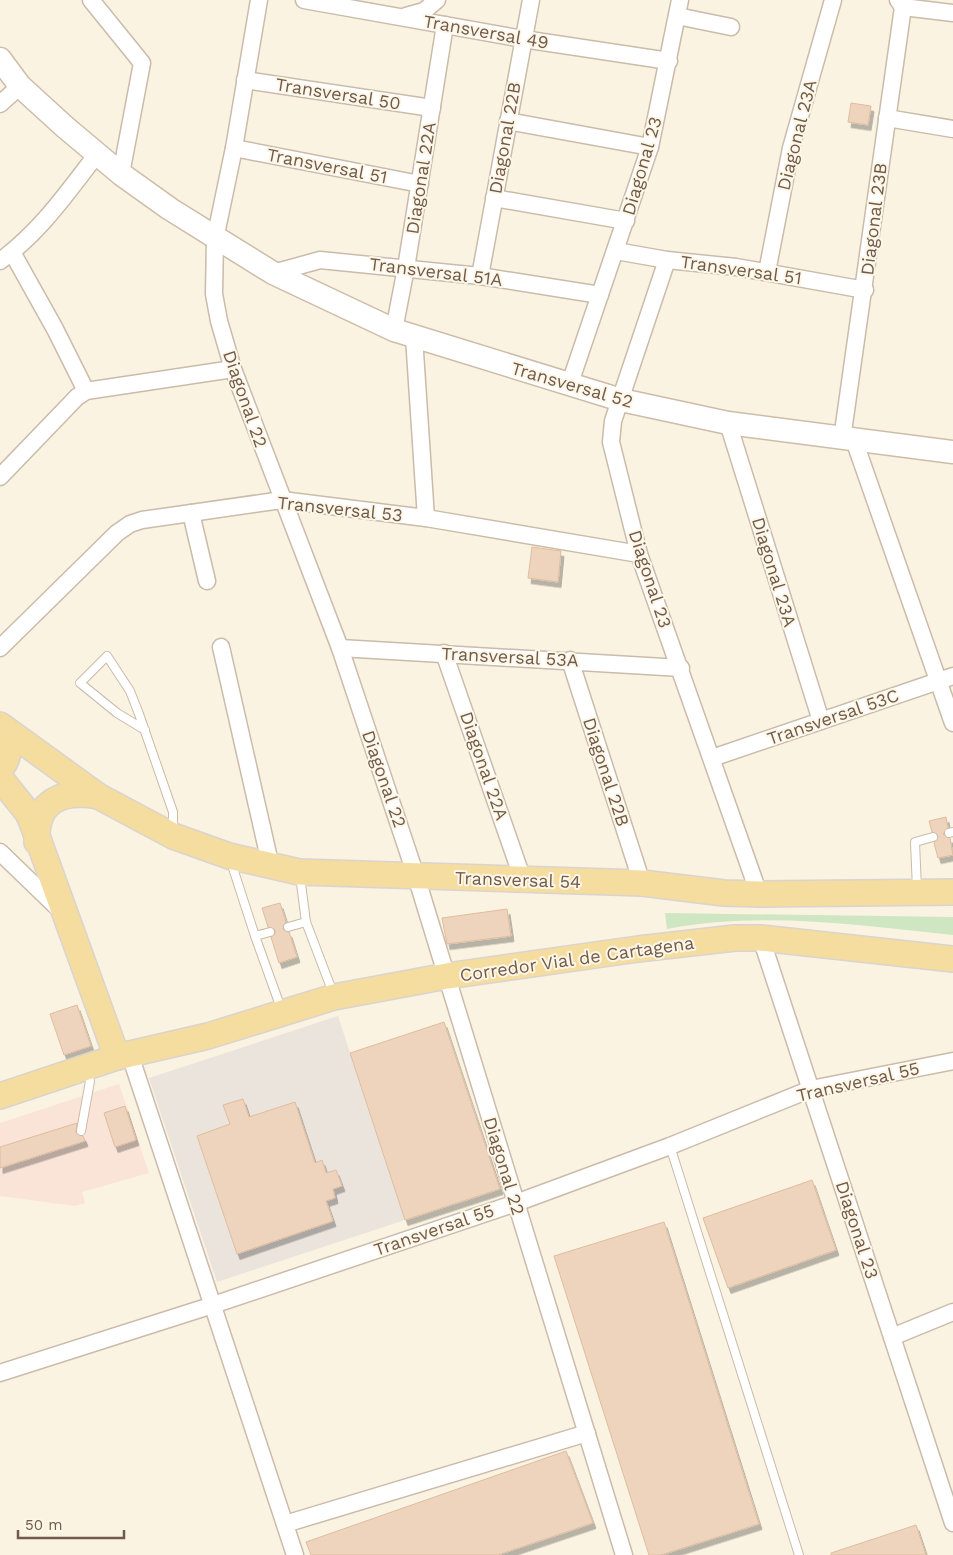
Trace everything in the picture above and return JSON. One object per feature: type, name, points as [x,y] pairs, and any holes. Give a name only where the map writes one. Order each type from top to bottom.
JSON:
[{"type":"main road","points":[[0,769],[8,757],[9,747],[2,726]]},
{"type":"main road","points":[[2,726],[98,796]]},
{"type":"main road","points":[[0,778],[28,813],[64,914],[125,1062]]},
{"type":"main road","points":[[37,842],[36,828],[40,816],[48,805],[58,797],[71,793],[98,796]]},
{"type":"main road","name":"Transversal 54","points":[[98,796],[173,836],[229,856],[299,872],[642,883],[724,893],[953,892]]},
{"type":"main road","name":"Corredor Vial de Cartagena","points":[[0,1096],[125,1062],[334,998],[447,976],[638,949],[734,938],[761,938],[953,959]]},
{"type":"main road","name":"Corredor Vial de Cartagena","points":[[0,1112],[90,1081],[125,1062]]},
{"type":"street","points":[[91,0],[142,63],[121,174]]},
{"type":"street","name":"Diagonal 22","points":[[259,0],[234,148],[214,238],[214,294],[219,321],[233,369],[340,648],[416,876],[624,1555]]},
{"type":"street","name":"Transversal 49","points":[[304,0],[523,39],[669,61]]},
{"type":"street","points":[[402,16],[424,11],[437,0]]},
{"type":"street","name":"Diagonal 22B","points":[[480,276],[531,0]]},
{"type":"street","name":"Diagonal 23A","points":[[767,272],[791,148],[833,0]]},
{"type":"street","points":[[900,4],[953,13]]},
{"type":"street","name":"Diagonal 23B","points":[[900,4],[848,439],[946,679],[953,723]]},
{"type":"street","points":[[679,8],[732,27]]},
{"type":"street","name":"Diagonal 23","points":[[570,386],[650,147],[679,8]]},
{"type":"street","name":"Diagonal 22A","points":[[426,518],[404,333],[406,268],[445,25]]},
{"type":"street","points":[[0,59],[20,86],[97,154],[121,174],[214,238]]},
{"type":"street","name":"Transversal 50","points":[[245,80],[432,108]]},
{"type":"street","points":[[0,104],[20,86]]},
{"type":"street","points":[[887,118],[953,129]]},
{"type":"street","points":[[508,121],[650,147]]},
{"type":"street","name":"Transversal 51","points":[[234,148],[420,184]]},
{"type":"street","points":[[86,391],[56,329],[6,256],[52,214],[97,154]]},
{"type":"street","points":[[494,198],[626,221]]},
{"type":"street","name":"Transversal 52","points":[[214,238],[273,273],[404,333],[570,386],[621,400],[728,423],[953,452]]},
{"type":"street","name":"Transversal 51","points":[[616,251],[667,260],[767,272],[865,290]]},
{"type":"street","name":"Transversal 51A","points":[[273,273],[320,260],[480,276],[600,295]]},
{"type":"street","name":"Diagonal 23","points":[[667,260],[613,421],[611,442],[639,554],[759,894]]},
{"type":"street","points":[[0,477],[77,397],[86,391],[233,369]]},
{"type":"street","name":"Diagonal 23A","points":[[728,423],[821,721]]},
{"type":"street","name":"Transversal 53","points":[[0,648],[117,533],[130,524],[142,520],[282,500],[426,518],[639,554]]},
{"type":"street","points":[[191,513],[207,581]]},
{"type":"street","points":[[221,647],[271,867]]},
{"type":"street","name":"Transversal 53A","points":[[340,648],[570,660],[680,668]]},
{"type":"street","name":"Diagonal 22A","points":[[444,653],[523,880]]},
{"type":"street","name":"Diagonal 22B","points":[[570,660],[642,883]]},
{"type":"street","name":"Transversal 53C","points":[[712,758],[946,679]]},
{"type":"street","points":[[0,852],[64,914]]},
{"type":"street","name":"Diagonal 23","points":[[761,938],[953,1523]]},
{"type":"street","name":"Transversal 55","points":[[0,1373],[214,1305],[516,1203],[670,1146],[811,1089],[953,1060]]},
{"type":"street","points":[[125,1062],[214,1305],[295,1555]]},
{"type":"street","points":[[892,1337],[953,1312]]},
{"type":"street","points":[[285,1524],[586,1433]]},
{"type":"lane","points":[[145,730],[117,713],[80,683],[107,656],[130,690],[145,730],[173,812],[173,836]]},
{"type":"lane","points":[[917,891],[915,842],[933,837]]},
{"type":"lane","points":[[229,856],[283,1013]]},
{"type":"lane","points":[[299,872],[306,922],[334,998]]},
{"type":"lane","points":[[288,927],[306,922]]},
{"type":"lane","points":[[255,936],[270,932]]},
{"type":"lane","points":[[82,1131],[90,1081]]},
{"type":"lane","points":[[670,1146],[799,1555]]},
{"type":"shaded area","points":[[338,1016],[405,1220],[217,1282],[149,1078]]},
{"type":"shaded area","points":[[119,1084],[149,1173],[82,1192],[85,1203],[75,1206],[0,1196],[0,1123]]},
{"type":"green space","points":[[665,913],[953,917],[953,935],[846,924],[774,920],[738,921],[667,929]]},
{"type":"building","points":[[851,103],[871,106],[868,125],[848,122]]},
{"type":"building","points":[[532,547],[561,551],[558,582],[528,578]]},
{"type":"building","points":[[946,817],[948,828],[943,834],[950,838],[953,855],[938,858],[934,843],[938,836],[932,832],[929,821]]},
{"type":"building","points":[[280,903],[286,922],[283,929],[289,932],[297,957],[279,963],[271,937],[275,934],[275,930],[268,927],[262,908]]},
{"type":"building","points":[[507,909],[511,936],[447,944],[442,918]]},
{"type":"building","points":[[77,1005],[91,1046],[64,1055],[50,1014]]},
{"type":"building","points":[[444,1022],[500,1189],[405,1220],[350,1053]]},
{"type":"building","points":[[243,1099],[249,1117],[295,1102],[315,1163],[322,1160],[326,1173],[336,1170],[342,1186],[333,1189],[335,1198],[326,1201],[333,1221],[237,1254],[197,1136],[230,1124],[223,1105]]},
{"type":"building","points":[[125,1106],[136,1140],[115,1147],[104,1113]]},
{"type":"building","points":[[77,1123],[76,1133],[83,1136],[85,1141],[0,1168],[0,1147]]},
{"type":"building","points":[[812,1180],[836,1250],[728,1288],[703,1218]]},
{"type":"building","points":[[664,1222],[759,1524],[661,1555],[649,1555],[554,1256]]},
{"type":"building","points":[[566,1451],[593,1523],[498,1555],[311,1555],[306,1542]]},
{"type":"building","points":[[916,1525],[926,1555],[831,1555],[831,1553]]}]
